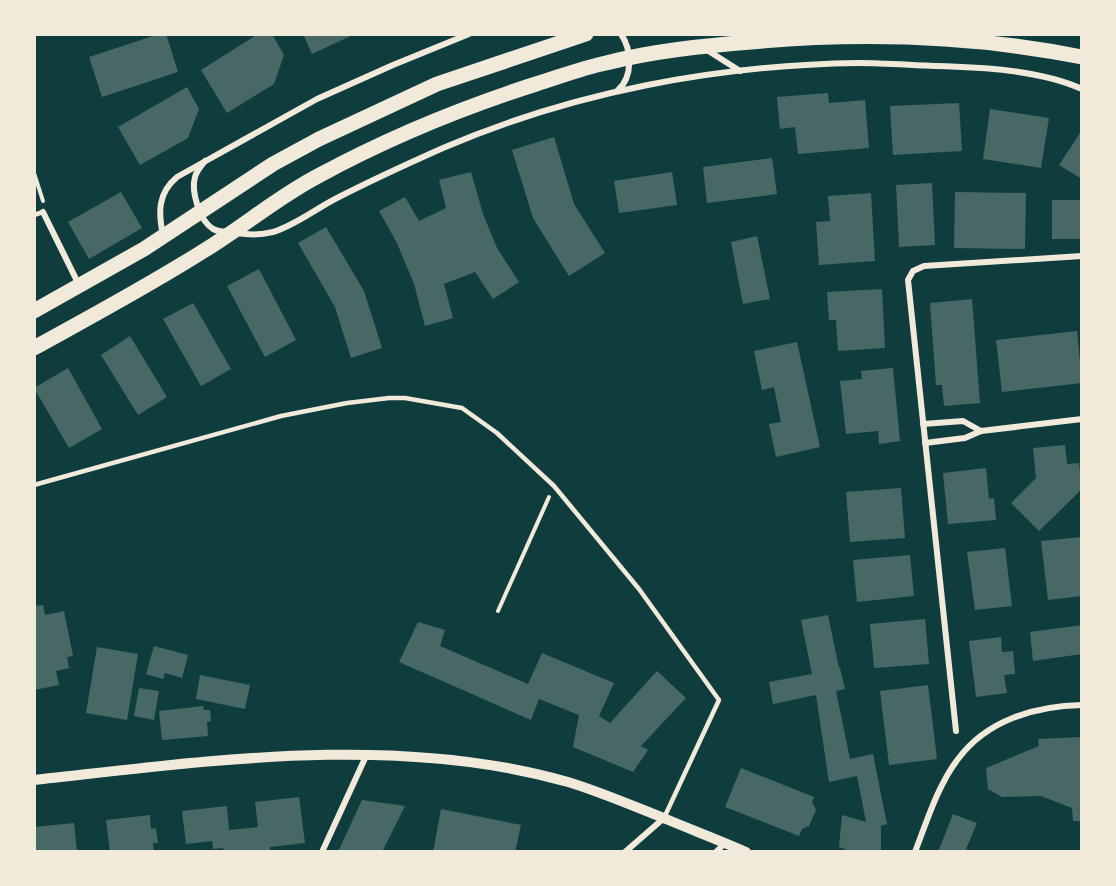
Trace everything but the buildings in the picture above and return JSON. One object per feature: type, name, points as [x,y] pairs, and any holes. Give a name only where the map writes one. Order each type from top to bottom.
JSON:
[{"type":"main road","points":[[34,311],[164,236],[290,154],[402,99],[475,70],[586,34]]},
{"type":"main road","points":[[34,348],[155,281],[277,200],[320,175],[439,119],[518,90],[603,63],[701,46],[847,36],[990,42],[1082,57]]},
{"type":"street","points":[[164,236],[159,210],[166,189],[177,177],[317,99],[457,36],[469,34]]},
{"type":"street","points":[[615,92],[628,76],[627,46],[621,34]]},
{"type":"street","points":[[701,46],[740,70]]},
{"type":"street","points":[[205,160],[195,175],[195,196],[212,228],[230,233],[263,234],[280,229],[370,180],[510,122],[615,92],[672,81],[740,70],[858,63],[958,66],[1018,73],[1061,81],[1082,89]]},
{"type":"street","points":[[43,212],[79,285]]},
{"type":"street","points":[[956,731],[908,280],[913,271],[924,266],[1082,256]]},
{"type":"street","points":[[925,442],[965,438],[981,431],[1082,419]]},
{"type":"street","points":[[923,424],[963,421],[981,431]]},
{"type":"street","points":[[915,852],[944,781],[958,759],[977,740],[1002,723],[1029,712],[1082,705]]},
{"type":"street","points":[[322,852],[367,753]]},
{"type":"street","points":[[34,780],[307,755],[367,753],[404,755],[460,761],[550,777],[608,795],[746,852]]},
{"type":"street","points":[[625,852],[664,818]]},
{"type":"street","points":[[716,852],[725,843]]},
{"type":"lane","points":[[34,215],[43,212]]},
{"type":"lane","points":[[34,484],[281,416],[347,402],[389,398],[423,400],[462,408],[497,433],[554,486],[639,589],[719,700],[664,818]]},
{"type":"path","points":[[34,173],[42,201]]},
{"type":"path","points":[[498,611],[554,486]]}]
